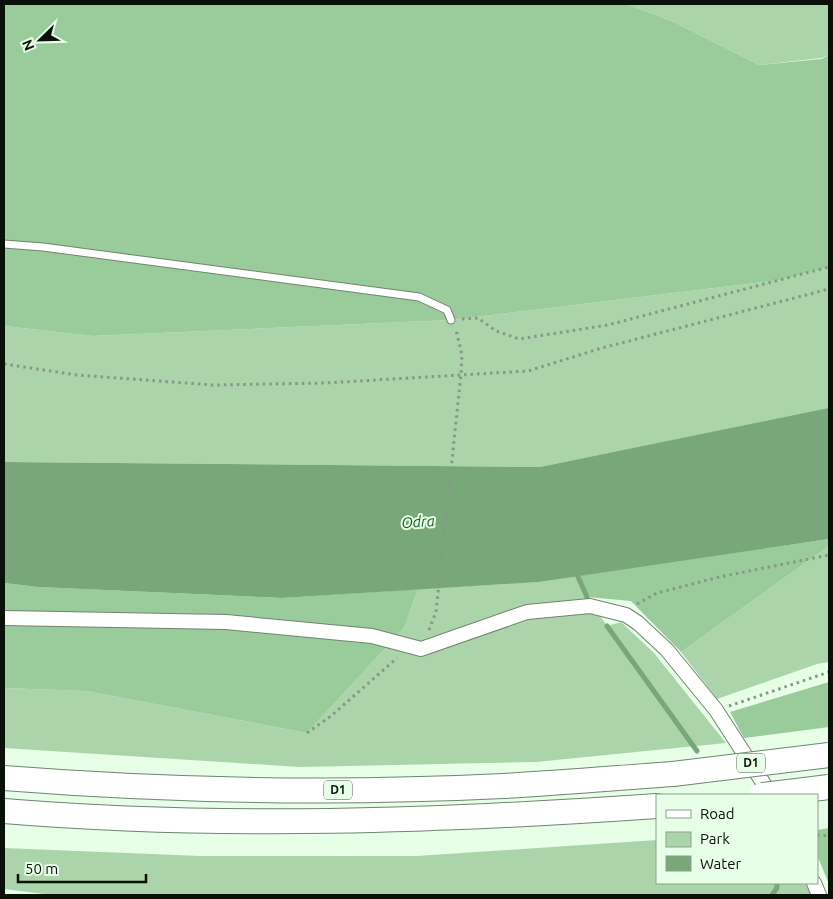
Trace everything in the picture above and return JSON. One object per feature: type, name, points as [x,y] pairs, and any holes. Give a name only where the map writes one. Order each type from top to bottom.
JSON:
[{"type":"highway","name":"D1","points":[[4,778],[172,787],[339,790],[503,786],[673,774],[829,755]]},
{"type":"highway","points":[[770,794],[829,787]]},
{"type":"highway","points":[[4,811],[179,820],[336,822],[502,817],[656,806]]},
{"type":"street","points":[[4,618],[226,622],[372,636],[416,648],[527,612],[590,606],[626,615],[638,623],[668,650],[716,710],[770,794]]},
{"type":"lane","points":[[4,244],[43,247],[419,297],[447,310],[451,320]]},
{"type":"path","points":[[308,733],[416,648],[436,612],[462,356],[457,333],[451,320],[478,318],[496,331],[519,340],[608,324],[829,267]]},
{"type":"path","points":[[4,364],[77,375],[213,386],[325,383],[528,371],[602,348],[829,288]]},
{"type":"path","points":[[626,615],[639,603],[657,593],[719,577],[829,556]]},
{"type":"path","points":[[716,710],[829,672]]},
{"type":"green space","points":[[627,4],[829,4],[829,55],[821,58],[759,65],[676,23]]},
{"type":"green space","points":[[829,267],[829,409],[540,467],[4,462],[4,326],[94,336],[451,320],[780,280]]},
{"type":"green space","points":[[829,546],[829,662],[817,664],[717,699],[681,652]]},
{"type":"green space","points":[[577,576],[587,597],[607,626],[621,622],[654,653],[726,743],[536,762],[300,767],[4,748],[4,688],[86,691],[307,733],[404,628],[418,589],[539,582]]},
{"type":"green space","points":[[656,840],[656,884],[806,884],[811,895],[52,895],[4,889],[4,848],[200,856],[417,856]]},
{"type":"shaded area","points":[[4,4],[627,4],[676,23],[759,65],[821,59],[829,55],[829,267],[780,280],[451,320],[93,336],[4,326]]},
{"type":"shaded area","points":[[829,539],[829,546],[681,652],[631,601],[587,597],[577,576]]},
{"type":"shaded area","points":[[4,583],[39,587],[282,598],[418,589],[404,628],[307,733],[86,691],[4,688]]},
{"type":"shaded area","points":[[829,682],[829,727],[744,738],[730,712]]},
{"type":"shaded area","points":[[829,828],[829,884],[818,857],[818,830]]},
{"type":"water","name":"Odra","points":[[829,408],[829,539],[539,582],[282,598],[38,587],[4,583],[4,462],[540,467]]},
{"type":"waterway","points":[[575,570],[587,597]]},
{"type":"waterway","points":[[607,626],[697,751]]},
{"type":"waterway","points":[[772,895],[777,888],[777,884]]}]
